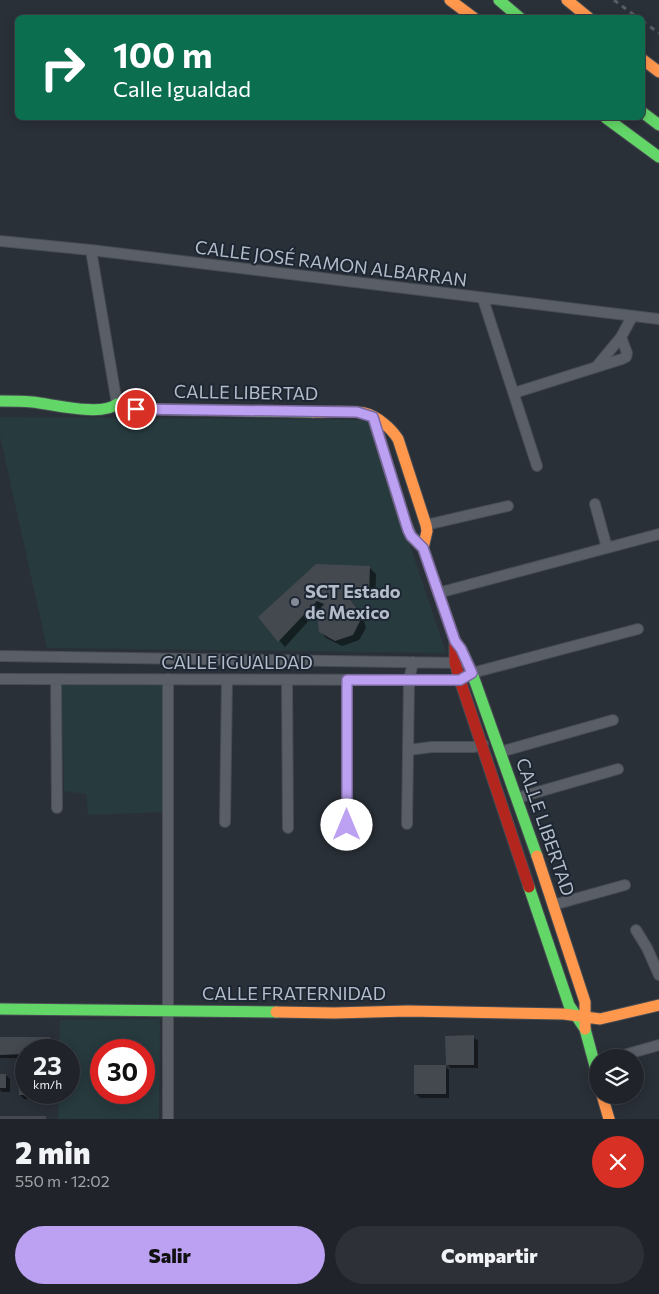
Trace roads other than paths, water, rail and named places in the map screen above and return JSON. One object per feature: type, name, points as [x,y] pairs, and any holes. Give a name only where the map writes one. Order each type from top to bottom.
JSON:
[{"type":"main road","points":[[450,0],[470,15]]},
{"type":"main road","points":[[499,0],[516,15]]},
{"type":"main road","points":[[567,0],[585,15]]},
{"type":"main road","points":[[645,61],[659,72]]},
{"type":"main road","points":[[645,114],[659,125]]},
{"type":"main road","points":[[609,120],[659,157]]},
{"type":"main road","name":"CALLE LIBERTAD","points":[[0,400],[95,410],[112,408],[117,404],[136,409],[357,412],[373,417],[392,430],[398,439],[426,525],[427,531],[423,548]]},
{"type":"main road","name":"CALLE LIBERTAD","points":[[373,417],[406,524],[411,536],[423,548],[455,641],[470,668],[517,798],[585,1002],[583,1016],[592,1049]]},
{"type":"main road","name":"CALLE LIBERTAD","points":[[455,641],[455,662],[460,680],[569,1005],[583,1016]]},
{"type":"main road","name":"CALLE FRATERNIDAD","points":[[0,1009],[334,1013],[408,1011],[564,1014],[603,1018],[659,1005]]},
{"type":"main road","points":[[605,1104],[609,1119]]},
{"type":"street","name":"CALLE JOSÉ RAMON ALBARRAN","points":[[0,241],[91,250],[659,319]]},
{"type":"street","points":[[91,250],[117,404]]},
{"type":"street","points":[[483,299],[538,466]]},
{"type":"street","points":[[596,366],[621,337],[632,316]]},
{"type":"street","points":[[514,393],[626,356],[627,353],[621,337]]},
{"type":"street","points":[[595,504],[607,548]]},
{"type":"street","points":[[426,525],[508,506]]},
{"type":"street","points":[[438,592],[659,534]]},
{"type":"street","points":[[460,680],[470,668],[638,629]]},
{"type":"street","name":"CALLE IGUALDAD","points":[[0,656],[455,662],[470,668]]},
{"type":"street","points":[[407,824],[409,680],[413,662]]},
{"type":"street","name":"CALLE IGUALDAD","points":[[0,679],[460,680]]},
{"type":"street","points":[[56,679],[56,808]]},
{"type":"street","points":[[168,679],[168,1119]]},
{"type":"street","points":[[225,822],[227,680]]},
{"type":"street","points":[[287,680],[288,828]]},
{"type":"street","points":[[347,680],[347,825]]},
{"type":"street","points":[[500,752],[613,720]]},
{"type":"street","points":[[408,750],[432,747],[474,747],[483,744]]},
{"type":"street","points":[[517,798],[618,769]]},
{"type":"street","points":[[553,905],[625,885]]},
{"type":"street","points":[[636,930],[647,948],[659,975]]},
{"type":"street","points":[[644,1049],[659,1045]]},
{"type":"railway","points":[[614,0],[634,15]]},
{"type":"railway","points":[[645,23],[659,33]]},
{"type":"place","name":"SCT Estado de Mexico","points":[[295,602]]}]
